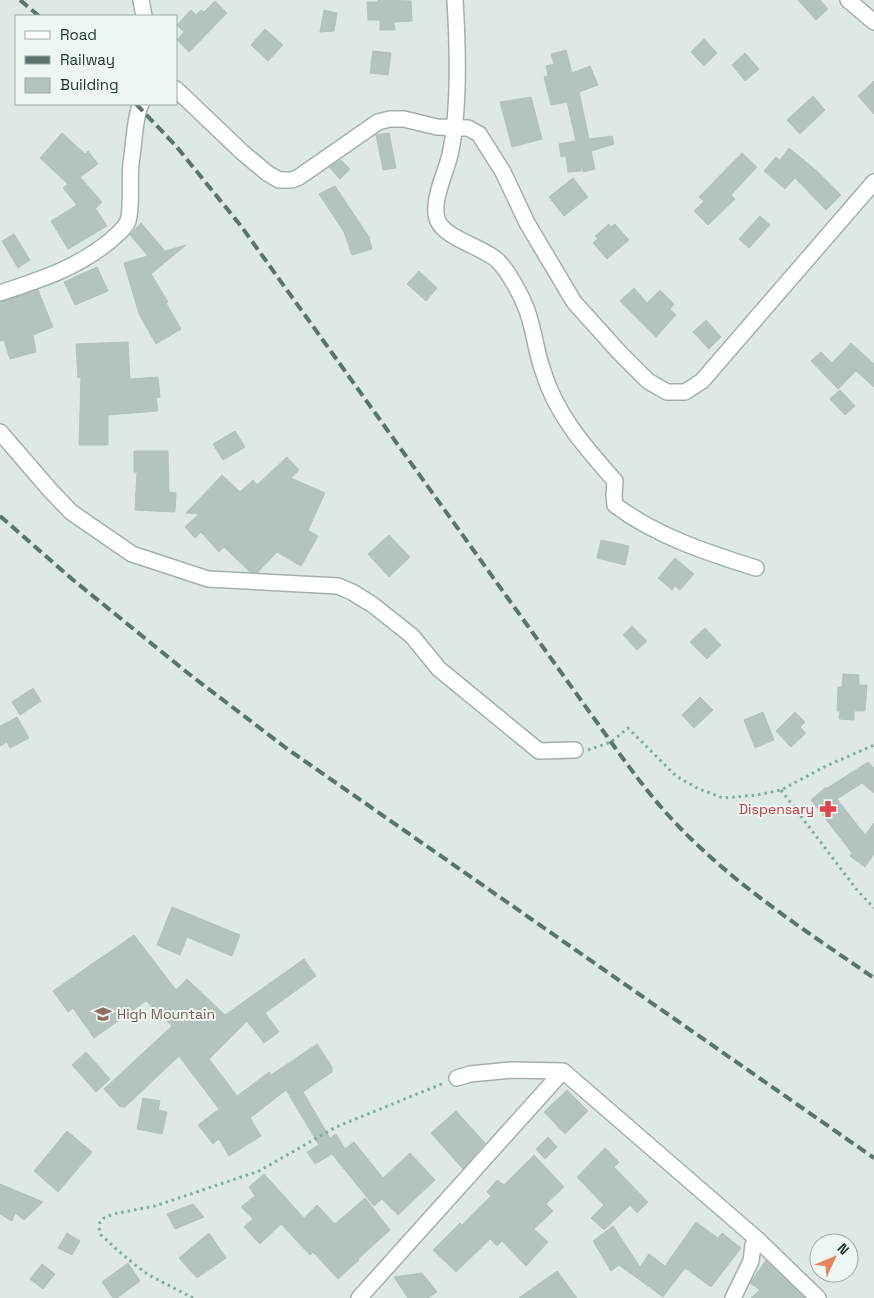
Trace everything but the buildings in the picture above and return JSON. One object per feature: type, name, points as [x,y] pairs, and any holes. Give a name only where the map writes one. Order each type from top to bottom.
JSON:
[{"type":"street","points":[[141,0],[144,15]]},
{"type":"street","points":[[455,0],[457,36],[455,128],[450,156],[437,198],[436,212],[438,222],[457,238],[497,260],[507,272],[530,318],[543,372],[552,395],[574,434],[614,482],[616,505],[663,534],[756,568]]},
{"type":"street","points":[[848,0],[874,22]]},
{"type":"street","points":[[178,91],[242,152],[279,180],[292,180],[299,177],[378,122],[390,119],[404,119],[438,126],[468,128],[479,134],[502,172],[527,223],[574,302],[648,381],[667,392],[685,392],[702,381],[874,182]]},
{"type":"street","points":[[0,293],[74,266],[98,250],[127,224],[130,212],[130,169],[140,105]]},
{"type":"street","points":[[0,432],[71,512],[132,554],[208,579],[338,586],[352,592],[373,605],[412,636],[439,669],[539,751],[575,750]]},
{"type":"street","points":[[457,1078],[470,1074],[511,1070],[563,1071],[758,1239],[818,1298]]},
{"type":"street","points":[[360,1298],[563,1071]]},
{"type":"street","points":[[733,1298],[752,1261],[753,1245],[758,1239]]},
{"type":"path","points":[[575,750],[595,748],[611,742],[628,728],[676,776],[697,788],[723,798],[757,795],[781,790],[826,766],[874,746]]},
{"type":"path","points":[[781,790],[857,890],[874,908]]},
{"type":"path","points":[[193,1298],[147,1274],[123,1255],[101,1235],[98,1228],[100,1222],[112,1214],[155,1206],[258,1171],[336,1127],[457,1078]]},
{"type":"railway","points":[[20,0],[38,15]]},
{"type":"railway","points":[[137,105],[176,146],[241,226],[611,742],[669,816],[692,840],[741,883],[793,922],[874,978]]},
{"type":"railway","points":[[0,516],[72,579],[189,674],[286,748],[874,1158]]},
{"type":"place","name":"Dispensary","points":[[828,809]]},
{"type":"place","name":"High Mountain","points":[[103,1014]]}]
